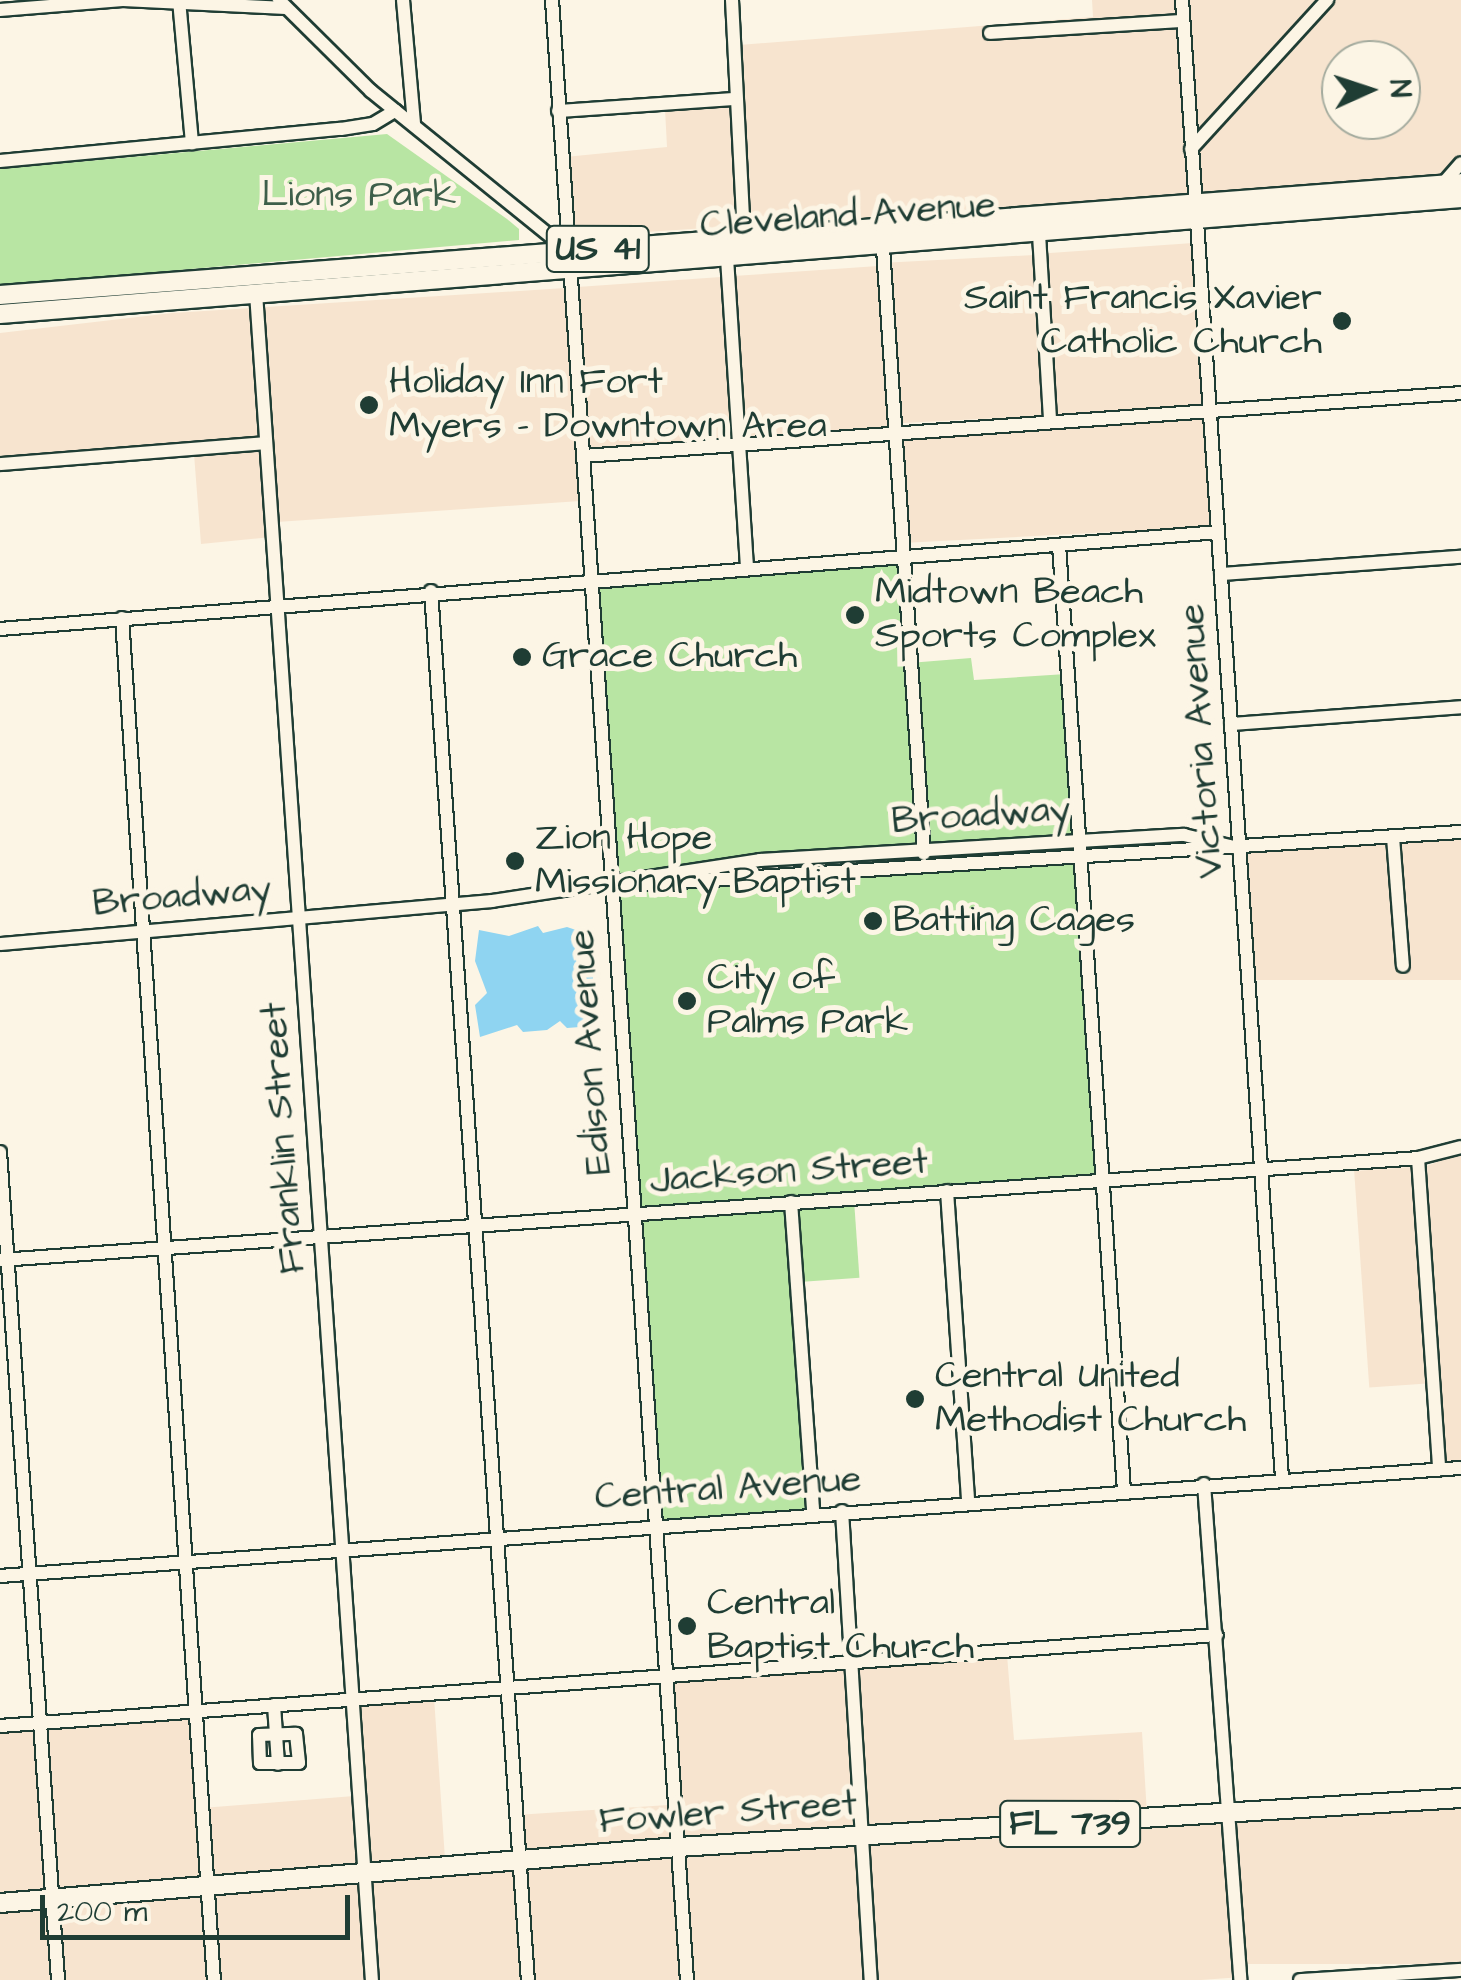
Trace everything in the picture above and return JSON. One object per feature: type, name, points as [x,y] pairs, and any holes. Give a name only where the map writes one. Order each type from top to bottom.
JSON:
[{"type":"main road","name":"Cleveland Avenue","points":[[0,295],[285,270],[727,258],[882,248],[1437,193],[1461,183]]},
{"type":"main road","name":"Cleveland Avenue","points":[[1437,193],[1461,200]]},
{"type":"main road","name":"Cleveland Avenue","points":[[0,314],[256,292],[744,238],[923,225],[1197,214]]},
{"type":"main road","points":[[882,248],[923,225]]},
{"type":"main road","points":[[256,292],[285,270]]},
{"type":"main road","name":"Fowler Street","points":[[0,1903],[678,1848],[1461,1798]]},
{"type":"street","points":[[179,0],[192,143]]},
{"type":"street","points":[[0,10],[179,0],[282,4],[396,112],[569,260]]},
{"type":"street","points":[[403,0],[414,124]]},
{"type":"street","name":"Edison Avenue","points":[[552,0],[592,577],[608,886],[687,1980]]},
{"type":"street","points":[[732,0],[744,238]]},
{"type":"street","name":"Victoria Avenue","points":[[1182,0],[1282,1479]]},
{"type":"street","points":[[1191,149],[1327,0]]},
{"type":"street","points":[[990,33],[1183,21]]},
{"type":"street","points":[[558,111],[736,99]]},
{"type":"street","points":[[0,161],[373,124],[396,112]]},
{"type":"street","points":[[1437,193],[1461,163]]},
{"type":"street","points":[[1039,234],[1050,421]]},
{"type":"street","points":[[882,248],[925,870]]},
{"type":"street","points":[[727,258],[747,565]]},
{"type":"street","name":"Franklin Street","points":[[256,292],[372,1980]]},
{"type":"street","points":[[583,456],[1461,393]]},
{"type":"street","points":[[0,464],[264,442]]},
{"type":"street","points":[[0,628],[592,577],[1218,532]]},
{"type":"street","points":[[1059,544],[1124,1490]]},
{"type":"street","points":[[1222,574],[1461,558]]},
{"type":"street","points":[[431,591],[528,1980]]},
{"type":"street","points":[[122,618],[214,1980]]},
{"type":"street","points":[[1231,724],[1461,708]]},
{"type":"street","name":"Broadway","points":[[0,944],[454,904],[608,886],[925,870],[1461,832]]},
{"type":"street","name":"Broadway","points":[[608,886],[657,871],[1079,838],[1184,835],[1238,848]]},
{"type":"street","points":[[1393,837],[1403,966]]},
{"type":"street","name":"Jackson Street","points":[[4,1260],[1418,1158],[1461,1147]]},
{"type":"street","points":[[0,1152],[4,1260],[58,1980]]},
{"type":"street","points":[[1418,1158],[1439,1469]]},
{"type":"street","points":[[947,1191],[968,1501]]},
{"type":"street","points":[[791,1202],[812,1512]]},
{"type":"street","name":"Central Avenue","points":[[0,1576],[812,1512],[1461,1468]]},
{"type":"street","points":[[1204,1484],[1240,1980]]},
{"type":"street","points":[[842,1511],[870,1980]]},
{"type":"street","points":[[0,1726],[1217,1635]]},
{"type":"street","points":[[274,1705],[278,1764]]},
{"type":"street","points":[[296,1734],[301,1760],[278,1764],[260,1763],[256,1740],[296,1734]]},
{"type":"street","points":[[1300,1980],[1461,1970]]},
{"type":"shaded area","points":[[1092,0],[1176,0],[1176,16],[984,28],[984,38],[1177,26],[1189,194],[749,226],[739,45],[1093,17]]},
{"type":"shaded area","points":[[1188,0],[1320,0],[1196,135]]},
{"type":"shaded area","points":[[1335,0],[1461,0],[1461,154],[1443,174],[1201,193],[1197,150]]},
{"type":"shaded area","points":[[730,105],[737,226],[571,237],[565,157],[667,147],[665,109]]},
{"type":"shaded area","points":[[1193,243],[1204,405],[1058,415],[1046,253]]},
{"type":"shaded area","points":[[1034,255],[1042,416],[899,423],[890,263]]},
{"type":"shaded area","points":[[878,266],[889,427],[745,437],[733,276]]},
{"type":"shaded area","points":[[721,277],[732,440],[589,450],[577,287]]},
{"type":"shaded area","points":[[565,288],[580,501],[277,522],[272,537],[201,544],[194,454],[0,466],[0,333],[172,313]]},
{"type":"shaded area","points":[[1205,415],[1211,527],[907,543],[901,431]]},
{"type":"shaded area","points":[[1244,838],[1461,838],[1461,980],[1244,980]]},
{"type":"shaded area","points":[[1461,1153],[1461,1462],[1444,1463],[1424,1167]]},
{"type":"shaded area","points":[[1412,1167],[1427,1383],[1369,1388],[1354,1171]]},
{"type":"shaded area","points":[[1007,1655],[1014,1740],[1142,1732],[1147,1814],[868,1832],[857,1666]]},
{"type":"shaded area","points":[[845,1667],[857,1832],[684,1844],[672,1679]]},
{"type":"shaded area","points":[[434,1697],[445,1859],[518,1853],[516,1815],[668,1805],[672,1842],[0,1898],[0,1731],[196,1716],[202,1808],[354,1796],[351,1703]]},
{"type":"shaded area","points":[[1236,1804],[1461,1804],[1461,1964],[1236,1964]]},
{"type":"shaded area","points":[[1224,1820],[1235,1978],[877,1980],[868,1845]]},
{"type":"shaded area","points":[[856,1843],[866,1980],[693,1980],[684,1855]]},
{"type":"shaded area","points":[[672,1853],[681,1980],[0,1980],[0,1909]]},
{"type":"green space","name":"Lions Park","points":[[387,134],[507,219],[519,229],[519,240],[0,286],[0,169]]},
{"type":"green space","points":[[901,557],[909,663],[971,658],[974,680],[1066,674],[1076,836],[660,868],[610,882],[595,579]]},
{"type":"green space","name":"City of Palms Park","points":[[1078,860],[1100,1177],[636,1210],[611,888],[646,892]]},
{"type":"green space","points":[[854,1200],[859,1278],[800,1282],[794,1204]]},
{"type":"green space","points":[[789,1204],[810,1509],[659,1520],[637,1215]]},
{"type":"water","points":[[538,926],[543,933],[567,927],[588,934],[588,944],[575,954],[578,970],[593,977],[593,1026],[567,1028],[560,1021],[547,1030],[523,1032],[517,1025],[480,1037],[475,1005],[487,993],[475,961],[479,930],[509,936]]},
{"type":"place","name":"Saint Francis Xavier Catholic Church","points":[[1342,321]]},
{"type":"place","name":"Holiday Inn Fort Myers - Downtown Area","points":[[369,405]]},
{"type":"place","name":"Midtown Beach Sports Complex","points":[[855,615]]},
{"type":"place","name":"Grace Church","points":[[522,657]]},
{"type":"place","name":"Zion Hope Missionary Baptist","points":[[515,861]]},
{"type":"place","name":"Batting Cages","points":[[873,921]]},
{"type":"place","name":"City of Palms Park","points":[[687,1001]]},
{"type":"place","name":"Central United Methodist Church","points":[[915,1399]]},
{"type":"place","name":"Central Baptist Church","points":[[687,1626]]}]
